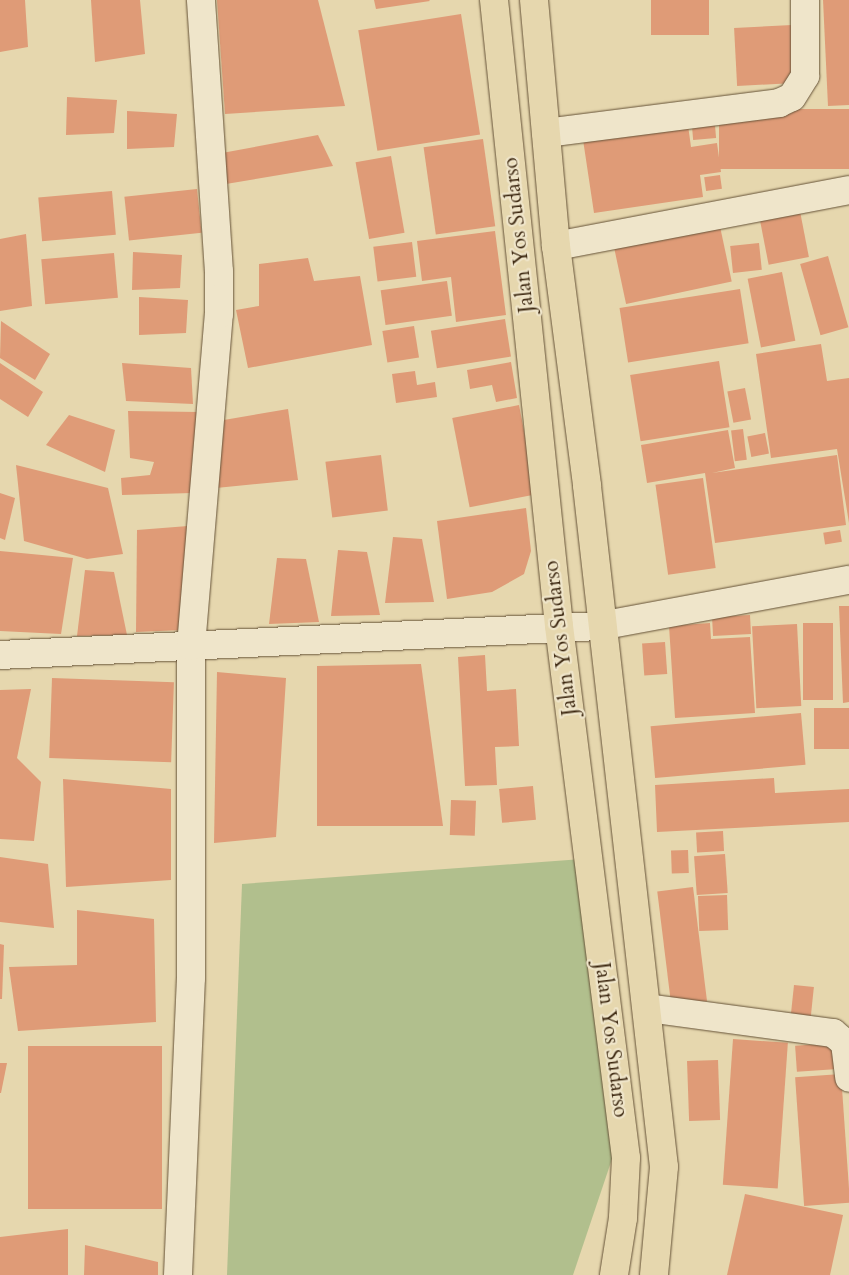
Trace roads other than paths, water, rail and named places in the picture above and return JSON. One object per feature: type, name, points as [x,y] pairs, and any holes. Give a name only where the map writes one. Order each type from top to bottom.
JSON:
[{"type":"highway","name":"Jalan Yos Sudarso","points":[[494,0],[559,626],[626,1158],[623,1218],[614,1275]]},
{"type":"highway","name":"Jalan Yos Sudarso","points":[[534,0],[556,246],[587,486],[600,626],[647,1008],[664,1167],[654,1275]]},
{"type":"street","points":[[178,1275],[191,978],[190,646],[219,314],[219,272],[201,0]]},
{"type":"street","points":[[546,133],[779,103],[792,97],[805,76],[804,0]]},
{"type":"street","points":[[556,246],[849,190]]},
{"type":"street","points":[[0,654],[190,646],[559,626],[600,626],[849,580]]},
{"type":"street","points":[[647,1008],[833,1032],[846,1043],[849,1078]]}]
